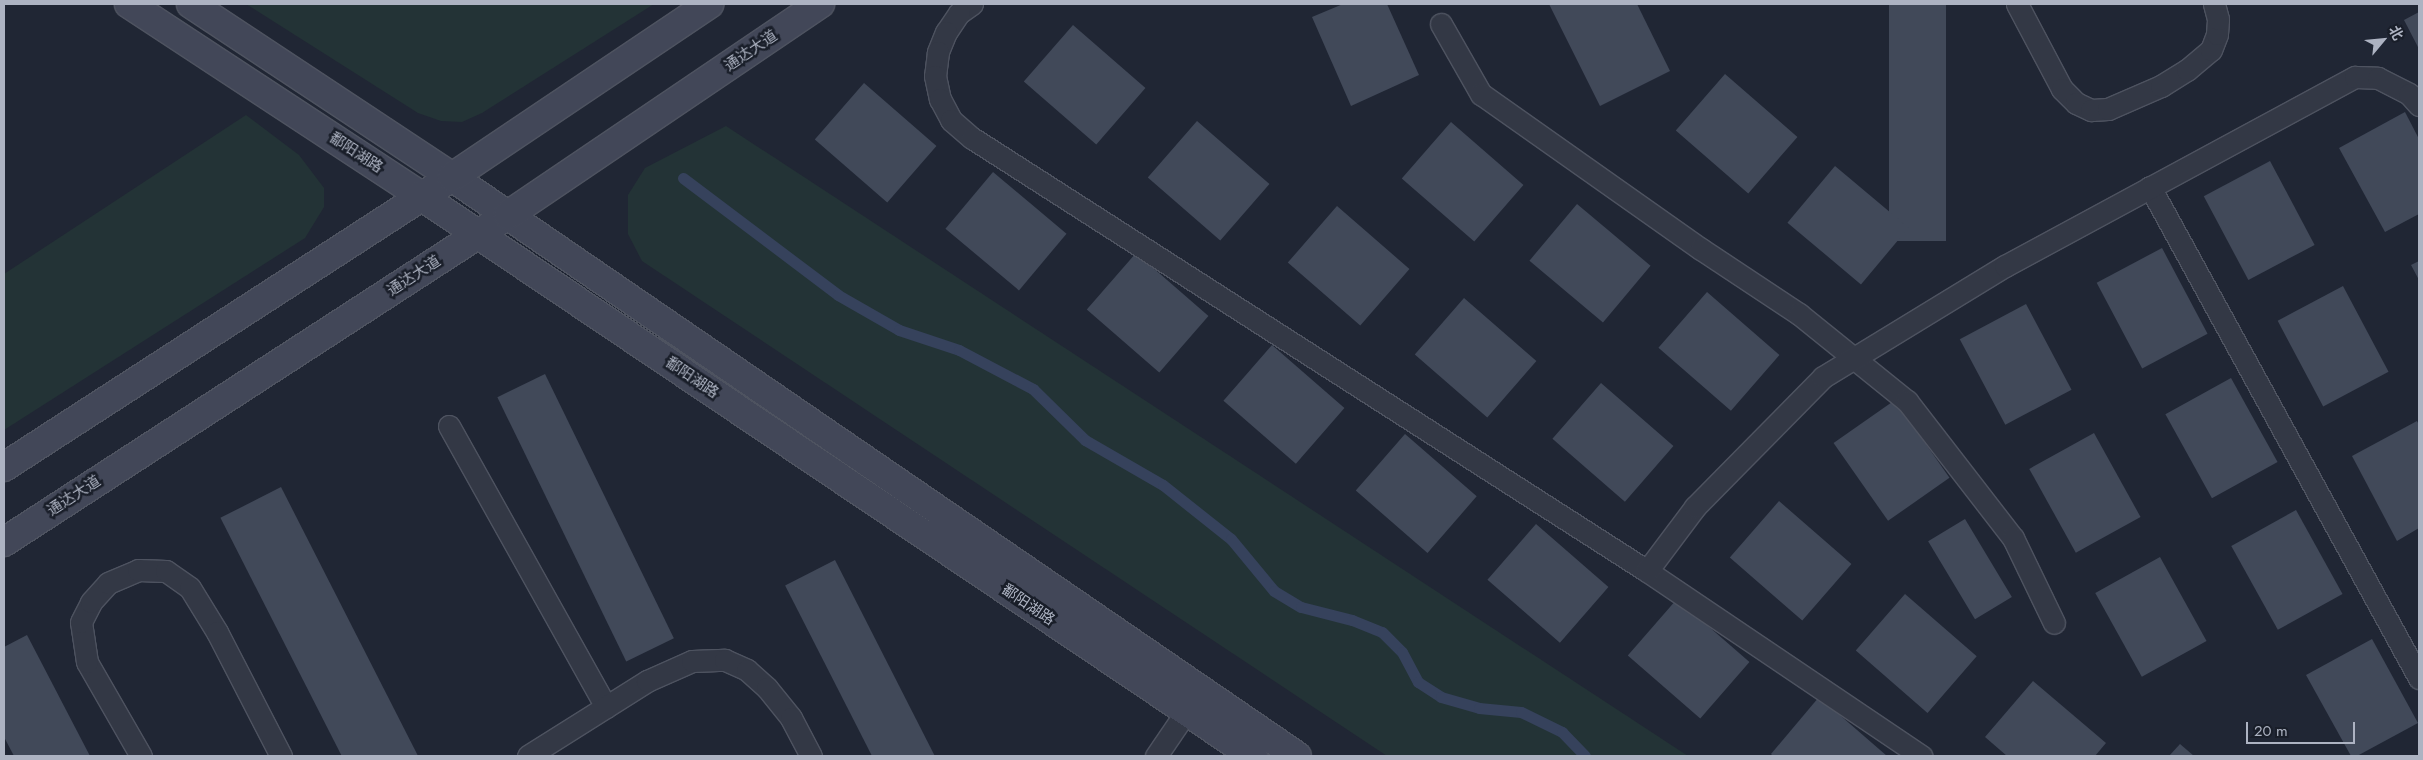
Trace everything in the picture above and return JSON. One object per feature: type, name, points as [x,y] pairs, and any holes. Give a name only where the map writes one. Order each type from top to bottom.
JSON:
[{"type":"street","name":"鄱阳湖路","points":[[129,4],[1193,701],[1298,756]]},
{"type":"street","name":"鄱阳湖路","points":[[191,4],[508,215],[1193,701],[1253,756]]},
{"type":"street","points":[[4,467],[452,177],[709,4]]},
{"type":"street","name":"通达大道","points":[[4,542],[508,215],[820,4]]},
{"type":"lane","points":[[972,4],[959,13],[946,32],[938,52],[935,76],[940,99],[951,120],[965,132],[1647,571],[1921,756]]},
{"type":"lane","points":[[2016,4],[2062,89],[2076,103],[2090,110],[2108,109],[2161,86],[2211,50],[2217,34],[2218,19],[2214,4]]},
{"type":"lane","points":[[1441,24],[1481,94],[1701,249],[1799,314],[1908,402],[1982,495],[2013,538],[2054,623]]},
{"type":"lane","points":[[1647,571],[1696,507],[1823,377],[2005,266],[2356,77],[2378,78],[2409,94],[2419,105]]},
{"type":"lane","points":[[2150,187],[2419,678]]},
{"type":"lane","points":[[449,426],[606,707]]},
{"type":"lane","points":[[141,756],[86,662],[81,622],[91,602],[108,583],[138,570],[166,571],[190,588],[217,632],[281,756]]},
{"type":"lane","points":[[528,756],[647,681],[692,661],[725,660],[747,670],[767,688],[792,718],[811,756]]},
{"type":"lane","points":[[1156,756],[1193,701]]},
{"type":"shaded area","points":[[246,4],[654,4],[482,113],[462,122],[441,121],[418,113]]},
{"type":"shaded area","points":[[246,115],[299,155],[324,188],[324,207],[305,238],[4,430],[4,274]]},
{"type":"shaded area","points":[[726,126],[1688,756],[1387,756],[642,261],[628,234],[628,195],[645,168]]},
{"type":"building","points":[[1343,4],[1387,4],[1419,75],[1351,106],[1312,17]]},
{"type":"building","points":[[1549,4],[1637,4],[1670,71],[1600,106]]},
{"type":"building","points":[[1889,4],[1946,4],[1946,241],[1889,241]]},
{"type":"building","points":[[2419,12],[2419,49],[2404,20]]},
{"type":"building","points":[[1073,25],[1145,88],[1096,145],[1024,82]]},
{"type":"building","points":[[1725,74],[1797,137],[1748,194],[1676,131]]},
{"type":"building","points":[[864,83],[936,146],[887,203],[815,140]]},
{"type":"building","points":[[2405,112],[2419,139],[2419,214],[2385,232],[2339,148]]},
{"type":"building","points":[[1197,121],[1269,184],[1220,241],[1148,178]]},
{"type":"building","points":[[1451,122],[1523,185],[1474,242],[1402,179]]},
{"type":"building","points":[[2270,161],[2315,245],[2248,280],[2204,196]]},
{"type":"building","points":[[1835,166],[1909,228],[1861,284],[1787,223]]},
{"type":"building","points":[[993,172],[1067,234],[1019,290],[945,229]]},
{"type":"building","points":[[1577,204],[1651,266],[1603,322],[1529,261]]},
{"type":"building","points":[[1337,206],[1409,269],[1360,326],[1288,263]]},
{"type":"building","points":[[2162,248],[2208,334],[2142,368],[2097,283]]},
{"type":"building","points":[[1136,253],[1208,316],[1159,373],[1087,310]]},
{"type":"building","points":[[2419,261],[2419,280],[2411,265]]},
{"type":"building","points":[[2343,286],[2389,372],[2323,406],[2278,321]]},
{"type":"building","points":[[1707,292],[1779,355],[1731,411],[1658,348]]},
{"type":"building","points":[[1464,298],[1536,361],[1487,418],[1415,355]]},
{"type":"building","points":[[2026,304],[2072,390],[2005,425],[1960,339]]},
{"type":"building","points":[[1272,345],[1344,408],[1296,464],[1223,401]]},
{"type":"building","points":[[545,374],[674,638],[626,661],[497,397]]},
{"type":"building","points":[[2231,378],[2278,462],[2212,498],[2165,414]]},
{"type":"building","points":[[1601,383],[1673,446],[1625,502],[1552,439]]},
{"type":"building","points":[[1895,400],[1949,478],[1888,521],[1834,443]]},
{"type":"building","points":[[2417,421],[2419,425],[2419,528],[2397,541],[2352,456]]},
{"type":"building","points":[[2094,433],[2141,517],[2076,553],[2029,469]]},
{"type":"building","points":[[1405,434],[1477,496],[1427,553],[1356,491]]},
{"type":"building","points":[[281,487],[418,756],[342,756],[220,518]]},
{"type":"building","points":[[1779,501],[1851,564],[1802,621],[1730,558]]},
{"type":"building","points":[[2296,510],[2343,594],[2278,630],[2231,546]]},
{"type":"building","points":[[1965,519],[2012,597],[1975,619],[1928,541]]},
{"type":"building","points":[[1536,524],[1608,587],[1560,643],[1487,580]]},
{"type":"building","points":[[2160,557],[2207,641],[2142,677],[2095,593]]},
{"type":"building","points":[[835,560],[934,755],[872,756],[785,585]]},
{"type":"building","points":[[1905,594],[1977,656],[1927,713],[1856,651]]},
{"type":"building","points":[[1677,599],[1749,662],[1700,719],[1628,656]]},
{"type":"building","points":[[27,635],[90,756],[14,756],[4,737],[4,647]]},
{"type":"building","points":[[2372,639],[2418,723],[2357,756],[2351,756],[2306,675]]},
{"type":"building","points":[[2033,681],[2106,743],[2095,756],[2007,756],[1985,737]]},
{"type":"building","points":[[1819,697],[1887,756],[1773,756],[1771,754]]},
{"type":"building","points":[[2180,744],[2194,756],[2169,756]]},
{"type":"waterway","points":[[683,178],[838,295],[899,330],[959,350],[1033,389],[1085,440],[1163,485],[1231,539],[1274,591],[1301,607],[1352,620],[1382,632],[1402,652],[1418,682],[1441,697],[1479,708],[1521,712],[1562,732],[1585,756]]}]
